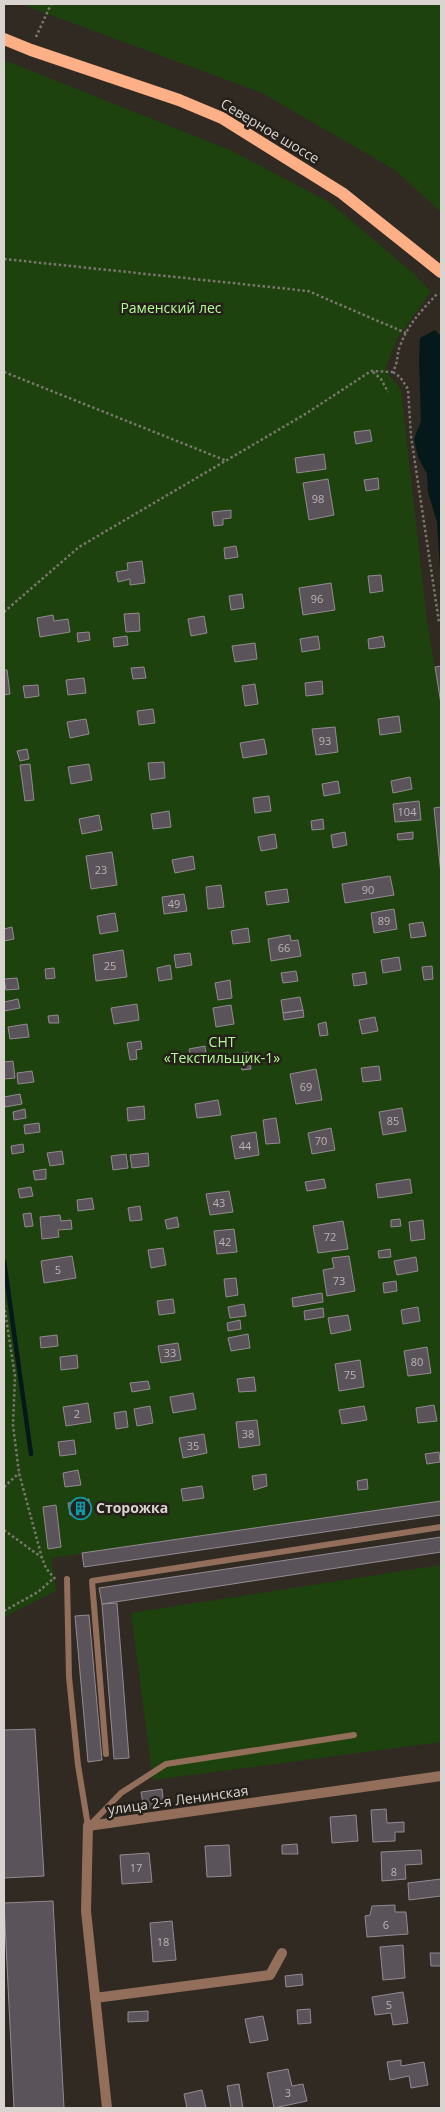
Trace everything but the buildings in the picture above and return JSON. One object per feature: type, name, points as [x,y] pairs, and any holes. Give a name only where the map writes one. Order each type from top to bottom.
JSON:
[{"type":"main road","name":"Северное шоссе","points":[[4,39],[31,50],[179,100],[222,118],[342,193],[441,272]]},
{"type":"street","name":"улица 2-я Ленинская","points":[[88,1826],[441,1776]]},
{"type":"street","points":[[88,1826],[86,1911],[107,2108]]},
{"type":"street","points":[[95,1998],[270,1976],[282,1953]]},
{"type":"lane","points":[[106,1754],[92,1580],[441,1527]]},
{"type":"lane","points":[[67,1580],[69,1677],[78,1765],[88,1826]]},
{"type":"lane","points":[[88,1826],[121,1793],[166,1764],[354,1735]]},
{"type":"path","points":[[31,50],[51,4]]},
{"type":"path","points":[[4,259],[308,291],[406,333]]},
{"type":"path","points":[[392,372],[398,365],[399,348],[412,320],[438,293]]},
{"type":"path","points":[[372,371],[380,379],[388,392]]},
{"type":"path","points":[[4,612],[80,547],[227,461],[372,371],[392,372],[400,377],[408,389],[411,436],[440,622]]},
{"type":"path","points":[[4,372],[227,461]]},
{"type":"path","points":[[4,1305],[15,1376],[12,1424],[19,1473],[42,1558],[46,1568],[54,1578],[38,1592],[4,1611]]},
{"type":"path","points":[[4,1487],[19,1473]]},
{"type":"path","points":[[4,1530],[42,1558]]},
{"type":"green space","points":[[21,4],[441,4],[441,212],[395,170],[262,93]]},
{"type":"green space","name":"СНТ «Текстильщик-1»","points":[[4,60],[230,150],[329,202],[414,274],[431,292],[398,337],[385,369],[401,390],[427,621],[441,704],[441,807],[434,808],[441,874],[441,1501],[51,1558],[56,1591],[4,1617]]},
{"type":"green space","points":[[441,1565],[441,1742],[153,1780],[131,1613]]},
{"type":"shaded area","points":[[435,330],[441,336],[441,582],[437,522],[428,492],[427,474],[418,457],[414,439],[421,421],[420,338]]},
{"type":"waterway","points":[[4,1261],[31,1454]]},
{"type":"place","name":"Сторожка","points":[[80,1508]]},
{"type":"park label","name":"Раменский лес","points":[[171,308]]}]
